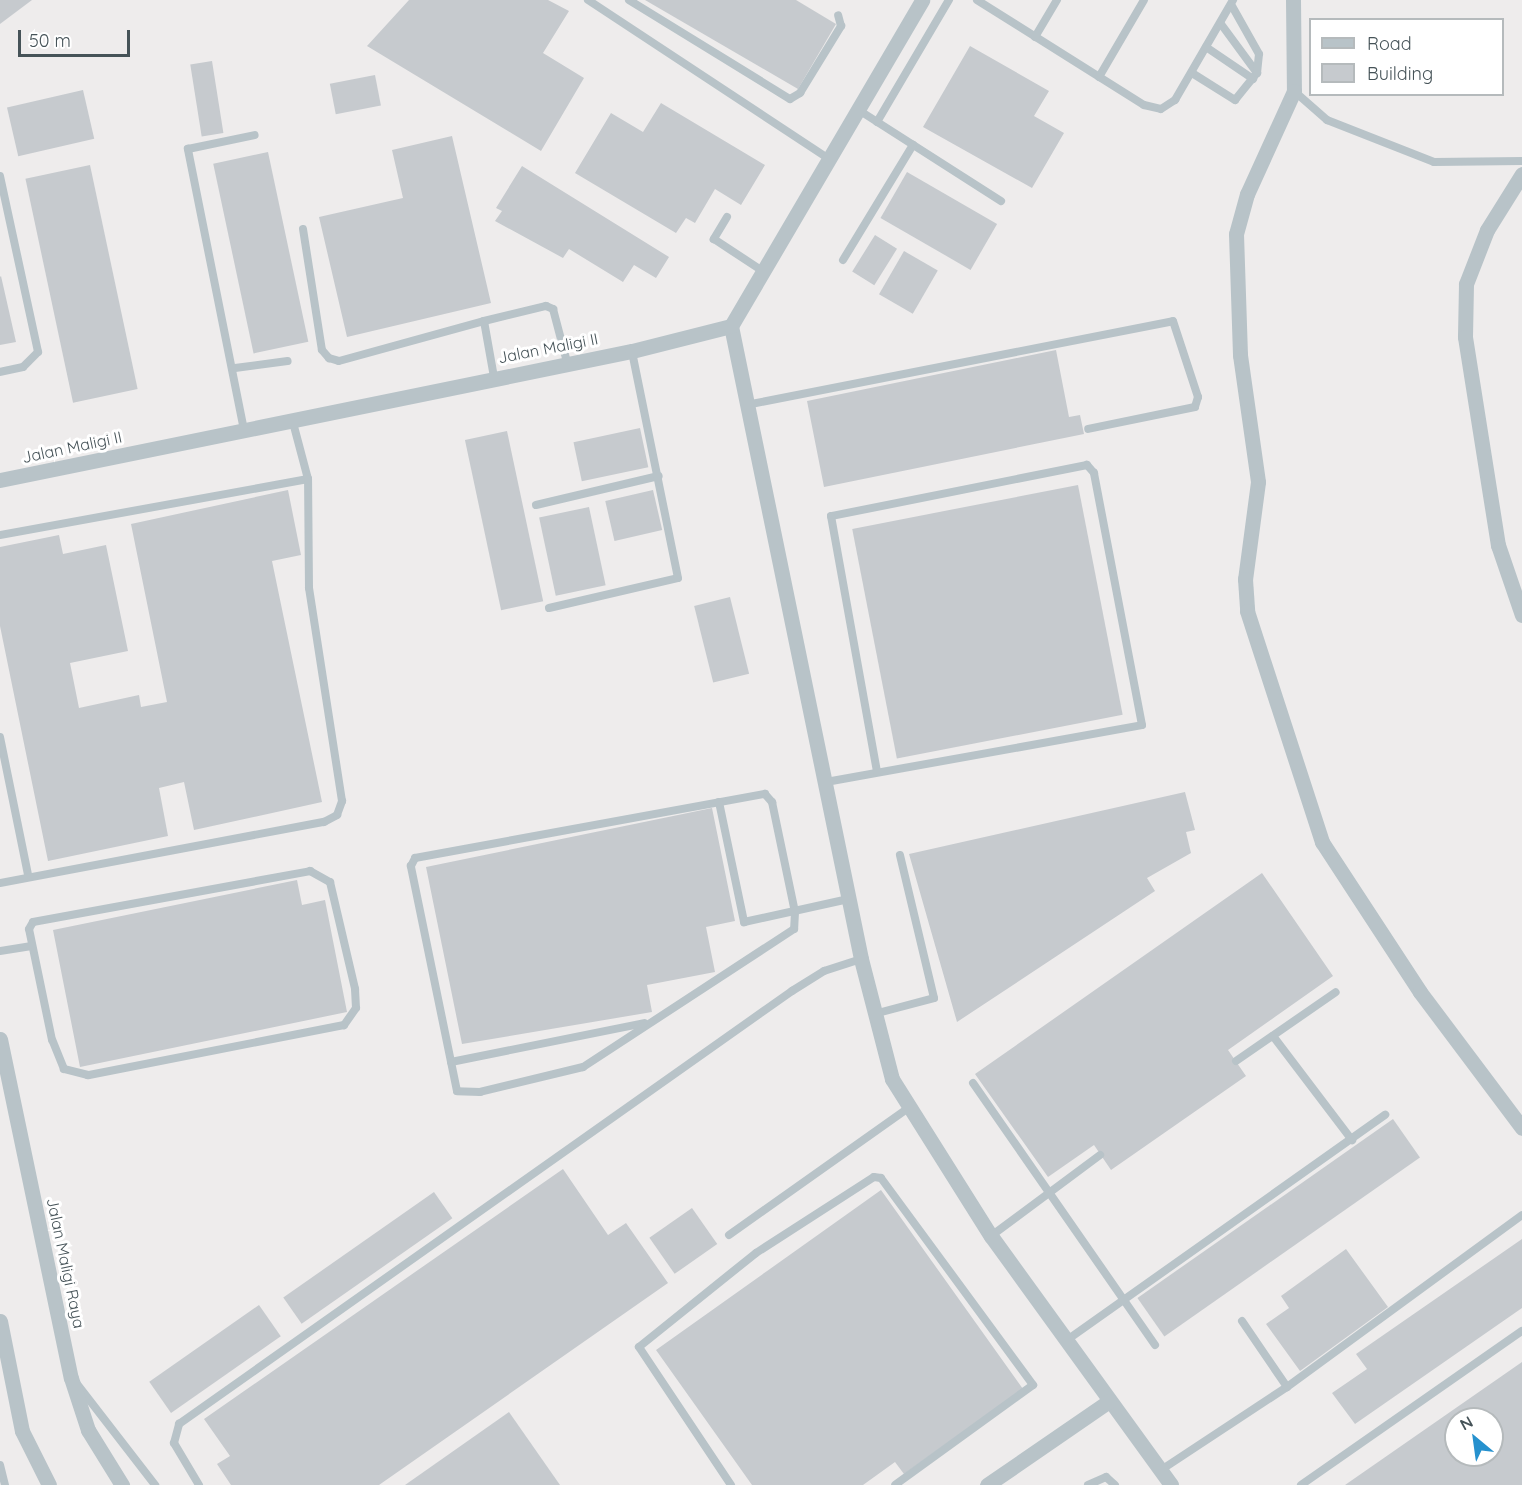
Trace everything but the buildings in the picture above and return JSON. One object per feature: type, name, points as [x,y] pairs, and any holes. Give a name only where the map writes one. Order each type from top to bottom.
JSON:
[{"type":"street","points":[[922,0],[828,158],[765,273],[731,326],[745,405],[882,1054],[907,1109],[991,1236],[1171,1485]]},
{"type":"street","points":[[1293,0],[1294,91],[1247,194],[1236,234],[1240,355],[1258,482],[1245,579],[1246,611],[1322,842],[1420,992],[1522,1128]]},
{"type":"street","points":[[1522,174],[1488,230],[1466,284],[1465,337],[1498,545],[1522,615]]},
{"type":"street","name":"Jalan Maligi II","points":[[0,480],[567,362],[632,351],[731,326]]},
{"type":"street","name":"Jalan Maligi Raya","points":[[0,1040],[4,1081],[71,1378],[88,1430],[122,1485]]},
{"type":"street","points":[[0,1321],[22,1431],[50,1485]]},
{"type":"street","points":[[988,1485],[1109,1401]]},
{"type":"lane","points":[[588,0],[828,158]]},
{"type":"lane","points":[[628,0],[790,99],[800,93],[841,26],[838,15]]},
{"type":"lane","points":[[877,122],[949,0]]},
{"type":"lane","points":[[977,0],[988,3],[1035,37],[1099,77],[1161,109],[1171,105],[1232,3]]},
{"type":"lane","points":[[1035,37],[1057,0]]},
{"type":"lane","points":[[1099,77],[1144,0]]},
{"type":"lane","points":[[1192,73],[1235,100],[1255,76],[1259,54],[1232,3]]},
{"type":"lane","points":[[1221,24],[1255,76]]},
{"type":"lane","points":[[1206,47],[1255,76]]},
{"type":"lane","points":[[1294,91],[1327,120],[1434,162],[1522,161]]},
{"type":"lane","points":[[857,109],[1001,201]]},
{"type":"lane","points":[[244,430],[235,368],[188,148],[255,135]]},
{"type":"lane","points":[[843,260],[913,145]]},
{"type":"lane","points":[[0,176],[38,352],[23,367],[0,372]]},
{"type":"lane","points":[[727,217],[714,239],[765,273]]},
{"type":"lane","points":[[303,229],[322,350],[330,358],[339,361],[546,306],[553,309],[567,362]]},
{"type":"lane","points":[[484,321],[494,377]]},
{"type":"lane","points":[[745,405],[1173,321],[1198,397],[1196,407],[1088,429]]},
{"type":"lane","points":[[549,608],[678,578],[632,351]]},
{"type":"lane","points":[[235,368],[288,361]]},
{"type":"lane","points":[[0,883],[28,875],[324,822],[337,815],[342,801],[309,588],[308,479],[292,419]]},
{"type":"lane","points":[[826,782],[1142,725],[1094,473],[1087,465],[831,516],[877,772]]},
{"type":"lane","points":[[536,505],[659,476]]},
{"type":"lane","points":[[0,535],[308,479]]},
{"type":"lane","points":[[0,737],[28,875]]},
{"type":"lane","points":[[761,794],[771,800],[795,912],[794,929],[784,938],[649,1022],[584,1067],[549,1078],[461,1092],[451,1062],[411,866],[415,858],[719,802],[761,794]]},
{"type":"lane","points":[[719,802],[744,922],[849,899]]},
{"type":"lane","points":[[874,1014],[934,998],[900,855]]},
{"type":"lane","points":[[320,873],[330,882],[356,1008],[344,1025],[332,1028],[71,1075],[52,1040],[32,946],[29,929],[39,919],[320,873]]},
{"type":"lane","points":[[0,951],[32,946]]},
{"type":"lane","points":[[199,1485],[174,1443],[179,1424],[799,986],[861,959]]},
{"type":"lane","points":[[1236,1061],[1336,992]]},
{"type":"lane","points":[[451,1062],[649,1022]]},
{"type":"lane","points":[[1273,1036],[1352,1140]]},
{"type":"lane","points":[[973,1083],[1048,1197],[1155,1345]]},
{"type":"lane","points":[[729,1236],[907,1109]]},
{"type":"lane","points":[[1067,1340],[1385,1115]]},
{"type":"lane","points":[[991,1236],[1048,1197],[1100,1155]]},
{"type":"lane","points":[[731,1485],[639,1347],[756,1253],[874,1176],[880,1178],[1033,1385],[899,1484]]},
{"type":"lane","points":[[1161,1470],[1287,1387],[1522,1215]]},
{"type":"lane","points":[[1242,1321],[1287,1387]]},
{"type":"lane","points":[[1301,1485],[1522,1331]]},
{"type":"lane","points":[[71,1378],[155,1485]]},
{"type":"lane","points":[[0,1465],[5,1485]]},
{"type":"lane","points":[[1088,1485],[1106,1477],[1115,1485]]}]
